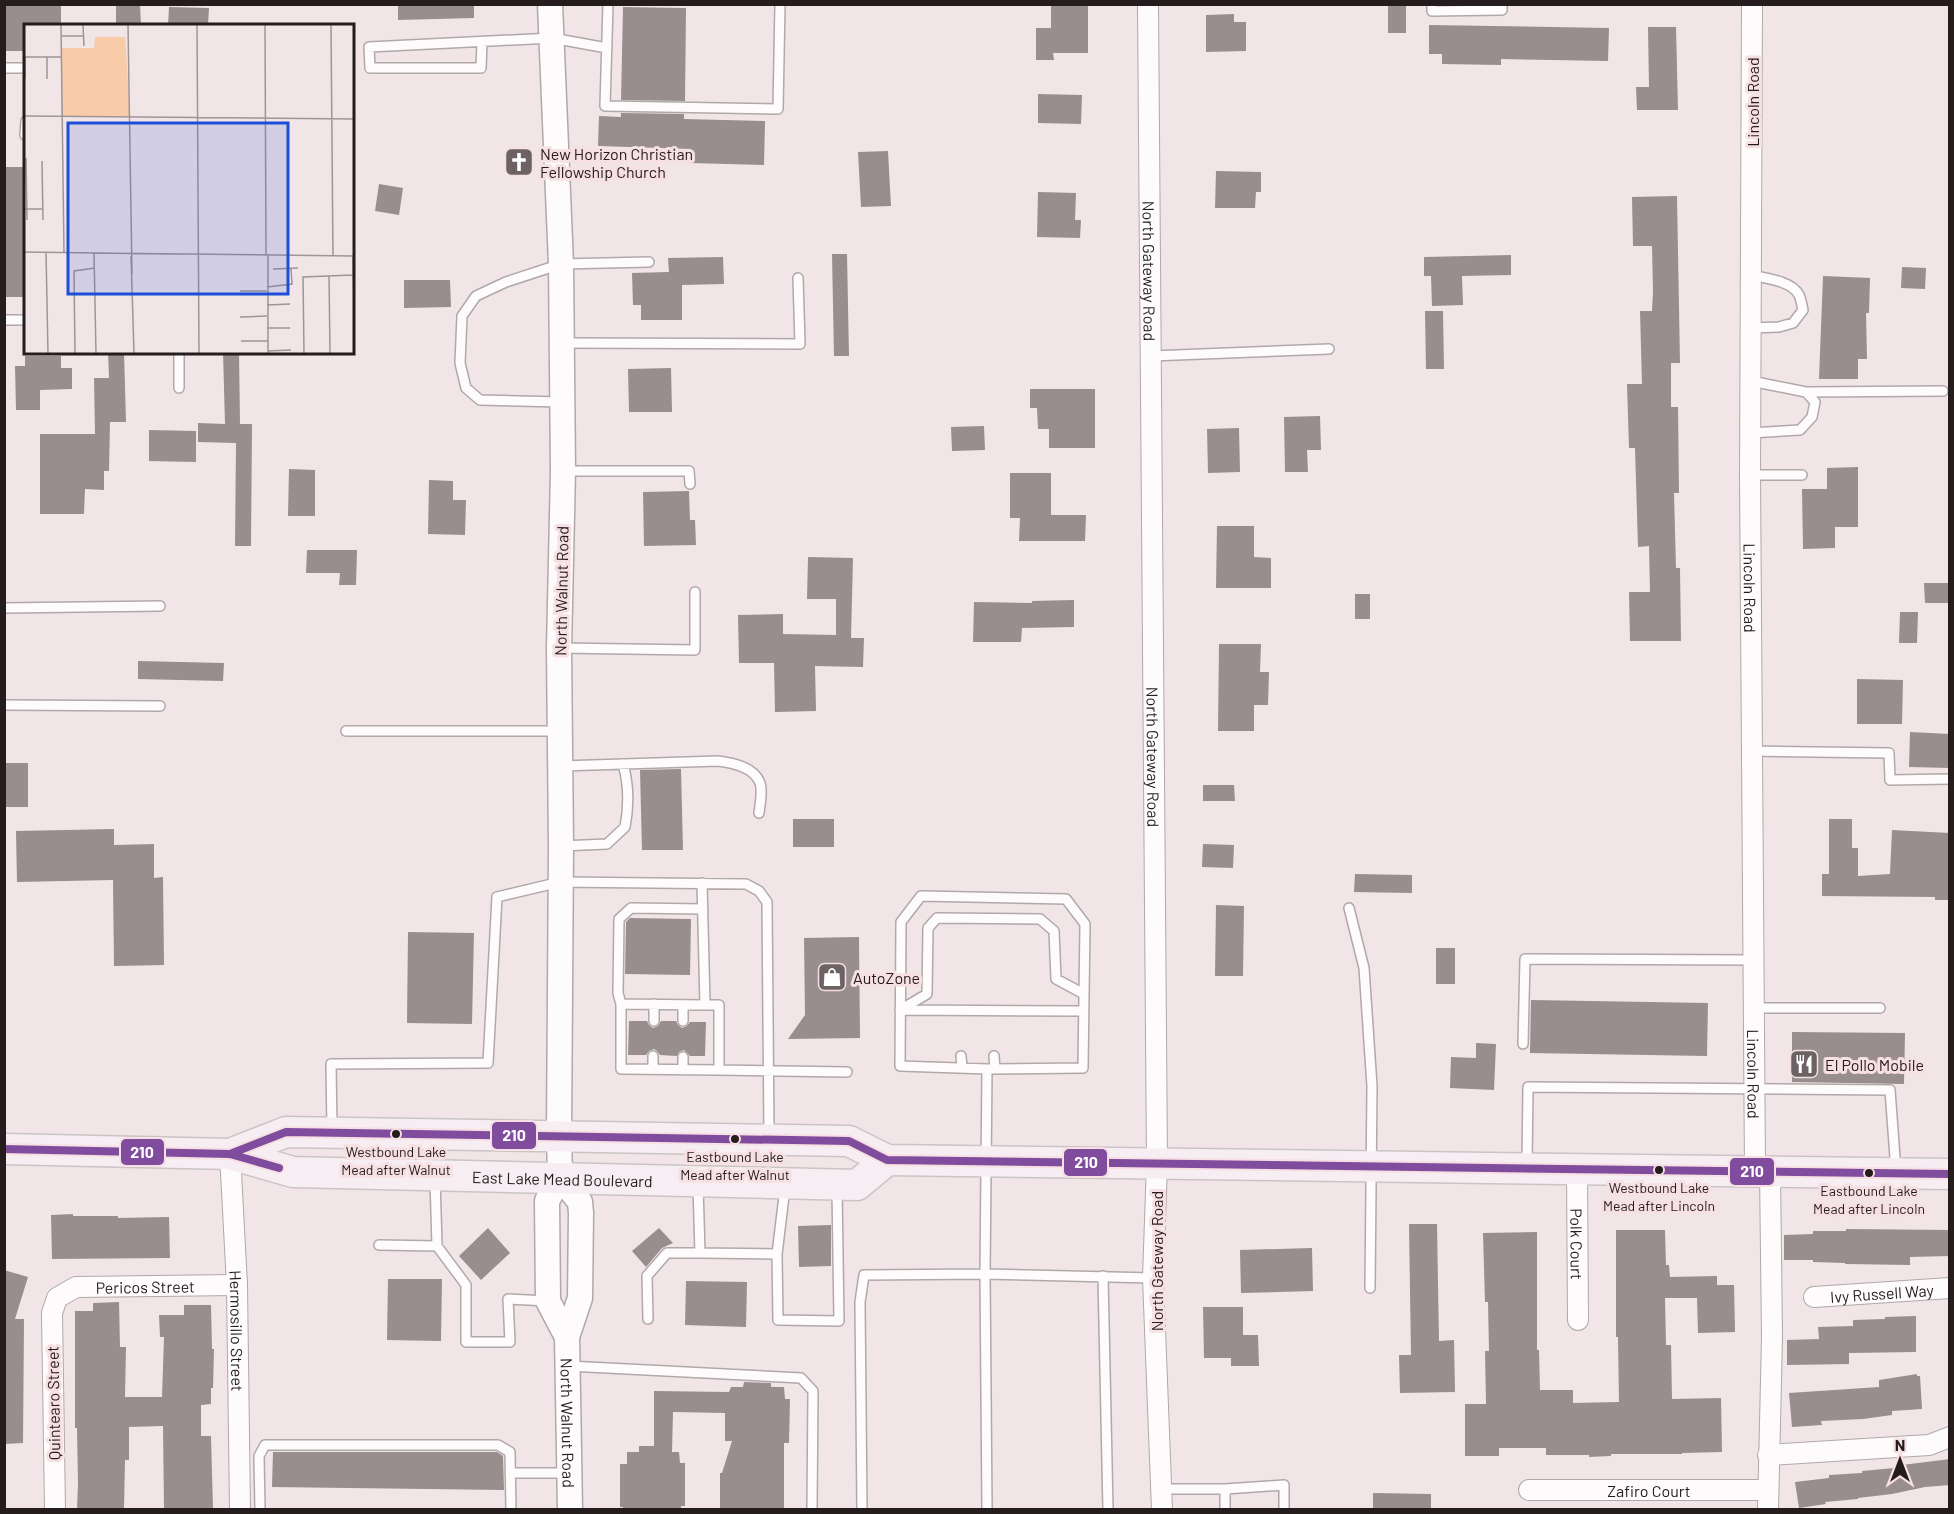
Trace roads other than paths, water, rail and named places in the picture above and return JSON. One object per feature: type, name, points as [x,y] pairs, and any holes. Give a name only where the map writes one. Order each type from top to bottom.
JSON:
[{"type":"main road","name":"East Lake Mead Boulevard","points":[[230,1154],[286,1132],[849,1142],[887,1160],[1950,1174]]},
{"type":"main road","name":"East Lake Mead Boulevard","points":[[4,1149],[230,1154],[293,1172],[856,1185],[887,1160]]},
{"type":"street","name":"North Walnut Road","points":[[550,4],[561,264],[563,471],[559,648],[560,1177],[547,1201],[548,1301],[567,1337]]},
{"type":"street","name":"North Gateway Road","points":[[1148,4],[1157,1163],[1153,1278],[1162,1509]]},
{"type":"street","name":"Lincoln Road","points":[[1752,4],[1750,475],[1754,1008],[1755,1088],[1772,1337],[1768,1509]]},
{"type":"street","name":"Hermosillo Street","points":[[230,1154],[237,1285],[240,1509]]},
{"type":"street","name":"Polk Court","points":[[1577,1169],[1578,1320]]},
{"type":"street","name":"North Walnut Road","points":[[560,1177],[580,1202],[581,1213],[580,1298],[567,1337],[570,1509]]},
{"type":"street","name":"Pericos Street","points":[[57,1298],[76,1287],[237,1285]]},
{"type":"street","name":"Ivy Russell Way","points":[[1814,1297],[1950,1288]]},
{"type":"street","name":"Quintearo Street","points":[[55,1509],[52,1313],[57,1298]]},
{"type":"street","points":[[1768,1455],[1929,1445],[1950,1437]]},
{"type":"street","name":"Zafiro Court","points":[[1529,1490],[1768,1490]]},
{"type":"lane","points":[[608,4],[605,106],[778,110],[780,4]]},
{"type":"lane","points":[[1432,4],[1432,11],[1502,10],[1502,4]]},
{"type":"lane","points":[[482,42],[482,68],[370,68],[369,47],[552,38],[607,48]]},
{"type":"lane","points":[[4,68],[24,68]]},
{"type":"lane","points":[[562,402],[480,400],[466,388],[460,363],[462,316],[477,296],[506,282],[561,264],[649,262]]},
{"type":"lane","points":[[1751,275],[1775,280],[1792,287],[1799,295],[1803,310],[1793,323],[1779,327],[1751,328]]},
{"type":"lane","points":[[561,343],[800,344],[798,278]]},
{"type":"lane","points":[[4,320],[24,320]]},
{"type":"lane","points":[[1151,356],[1329,349]]},
{"type":"lane","points":[[178,354],[178,388]]},
{"type":"lane","points":[[1751,381],[1806,392],[1943,391]]},
{"type":"lane","points":[[1750,433],[1800,430],[1812,417],[1815,402],[1806,392]]},
{"type":"lane","points":[[563,471],[689,471],[690,484]]},
{"type":"lane","points":[[1750,475],[1802,475]]},
{"type":"lane","points":[[559,648],[696,650],[696,592]]},
{"type":"lane","points":[[4,608],[160,606]]},
{"type":"lane","points":[[4,705],[160,706]]},
{"type":"lane","points":[[346,731],[560,731]]},
{"type":"lane","points":[[1752,751],[1889,753],[1890,780],[1950,779]]},
{"type":"lane","points":[[561,766],[718,761],[740,765],[754,774],[760,784],[759,813]]},
{"type":"lane","points":[[561,846],[606,844],[626,827],[628,794],[623,764]]},
{"type":"lane","points":[[332,1133],[331,1064],[488,1063],[497,897],[560,882],[702,883],[746,884],[759,891],[767,902],[769,1140]]},
{"type":"lane","points":[[702,883],[705,1005]]},
{"type":"lane","points":[[921,896],[1066,899],[1085,924],[1083,1068],[991,1069],[900,1066],[900,1010],[901,922],[921,896]]},
{"type":"lane","points":[[703,909],[631,908],[619,919],[618,993],[621,1004],[621,1069],[847,1072]]},
{"type":"lane","points":[[1349,908],[1364,968],[1372,1086],[1370,1288]]},
{"type":"lane","points":[[900,1010],[927,994],[928,928],[937,918],[1040,919],[1054,931],[1056,980],[1084,994]]},
{"type":"lane","points":[[1523,1044],[1525,959],[1755,960]]},
{"type":"lane","points":[[621,1004],[719,1005],[719,1070]]},
{"type":"lane","points":[[654,1004],[654,1021]]},
{"type":"lane","points":[[683,1005],[683,1021]]},
{"type":"lane","points":[[1754,1008],[1881,1008]]},
{"type":"lane","points":[[900,1010],[960,1015],[1018,1016],[1083,1011]]},
{"type":"lane","points":[[653,1056],[653,1069]]},
{"type":"lane","points":[[961,1056],[962,1068]]},
{"type":"lane","points":[[987,1509],[986,1161],[991,1069],[994,1056]]},
{"type":"lane","points":[[683,1057],[683,1070]]},
{"type":"lane","points":[[1023,1057],[1025,1069]]},
{"type":"lane","points":[[1526,1168],[1528,1087],[1755,1088],[1890,1090],[1896,1173]]},
{"type":"lane","points":[[435,1176],[437,1246],[466,1285],[466,1342],[510,1342],[508,1299],[548,1301]]},
{"type":"lane","points":[[698,1181],[700,1252]]},
{"type":"lane","points":[[786,1183],[777,1254],[778,1320],[839,1321],[837,1184]]},
{"type":"lane","points":[[379,1245],[437,1246]]},
{"type":"lane","points":[[648,1319],[646,1276],[667,1252],[777,1254]]},
{"type":"lane","points":[[862,1509],[860,1302],[864,1275],[985,1274],[1153,1278]]},
{"type":"lane","points":[[1103,1276],[1108,1509]]},
{"type":"lane","points":[[568,1366],[801,1378],[813,1391],[812,1509]]},
{"type":"lane","points":[[260,1509],[259,1456],[265,1445],[498,1445],[510,1452],[511,1509]]},
{"type":"lane","points":[[510,1473],[570,1473]]},
{"type":"lane","points":[[1162,1489],[1225,1489],[1284,1485],[1284,1509]]},
{"type":"lane","points":[[1225,1489],[1225,1509]]},
{"type":"place","name":"New Horizon Christian Fellowship Church","points":[[519,162]]},
{"type":"place","name":"AutoZone","points":[[832,977]]},
{"type":"place","name":"El Pollo Mobile","points":[[1804,1064]]},
{"type":"place","name":"Westbound Lake Mead after Walnut","points":[[396,1134]]},
{"type":"place","name":"Eastbound Lake Mead after Walnut","points":[[735,1139]]},
{"type":"place","name":"Westbound Lake Mead after Lincoln","points":[[1659,1170]]},
{"type":"place","name":"Eastbound Lake Mead after Lincoln","points":[[1869,1173]]}]
